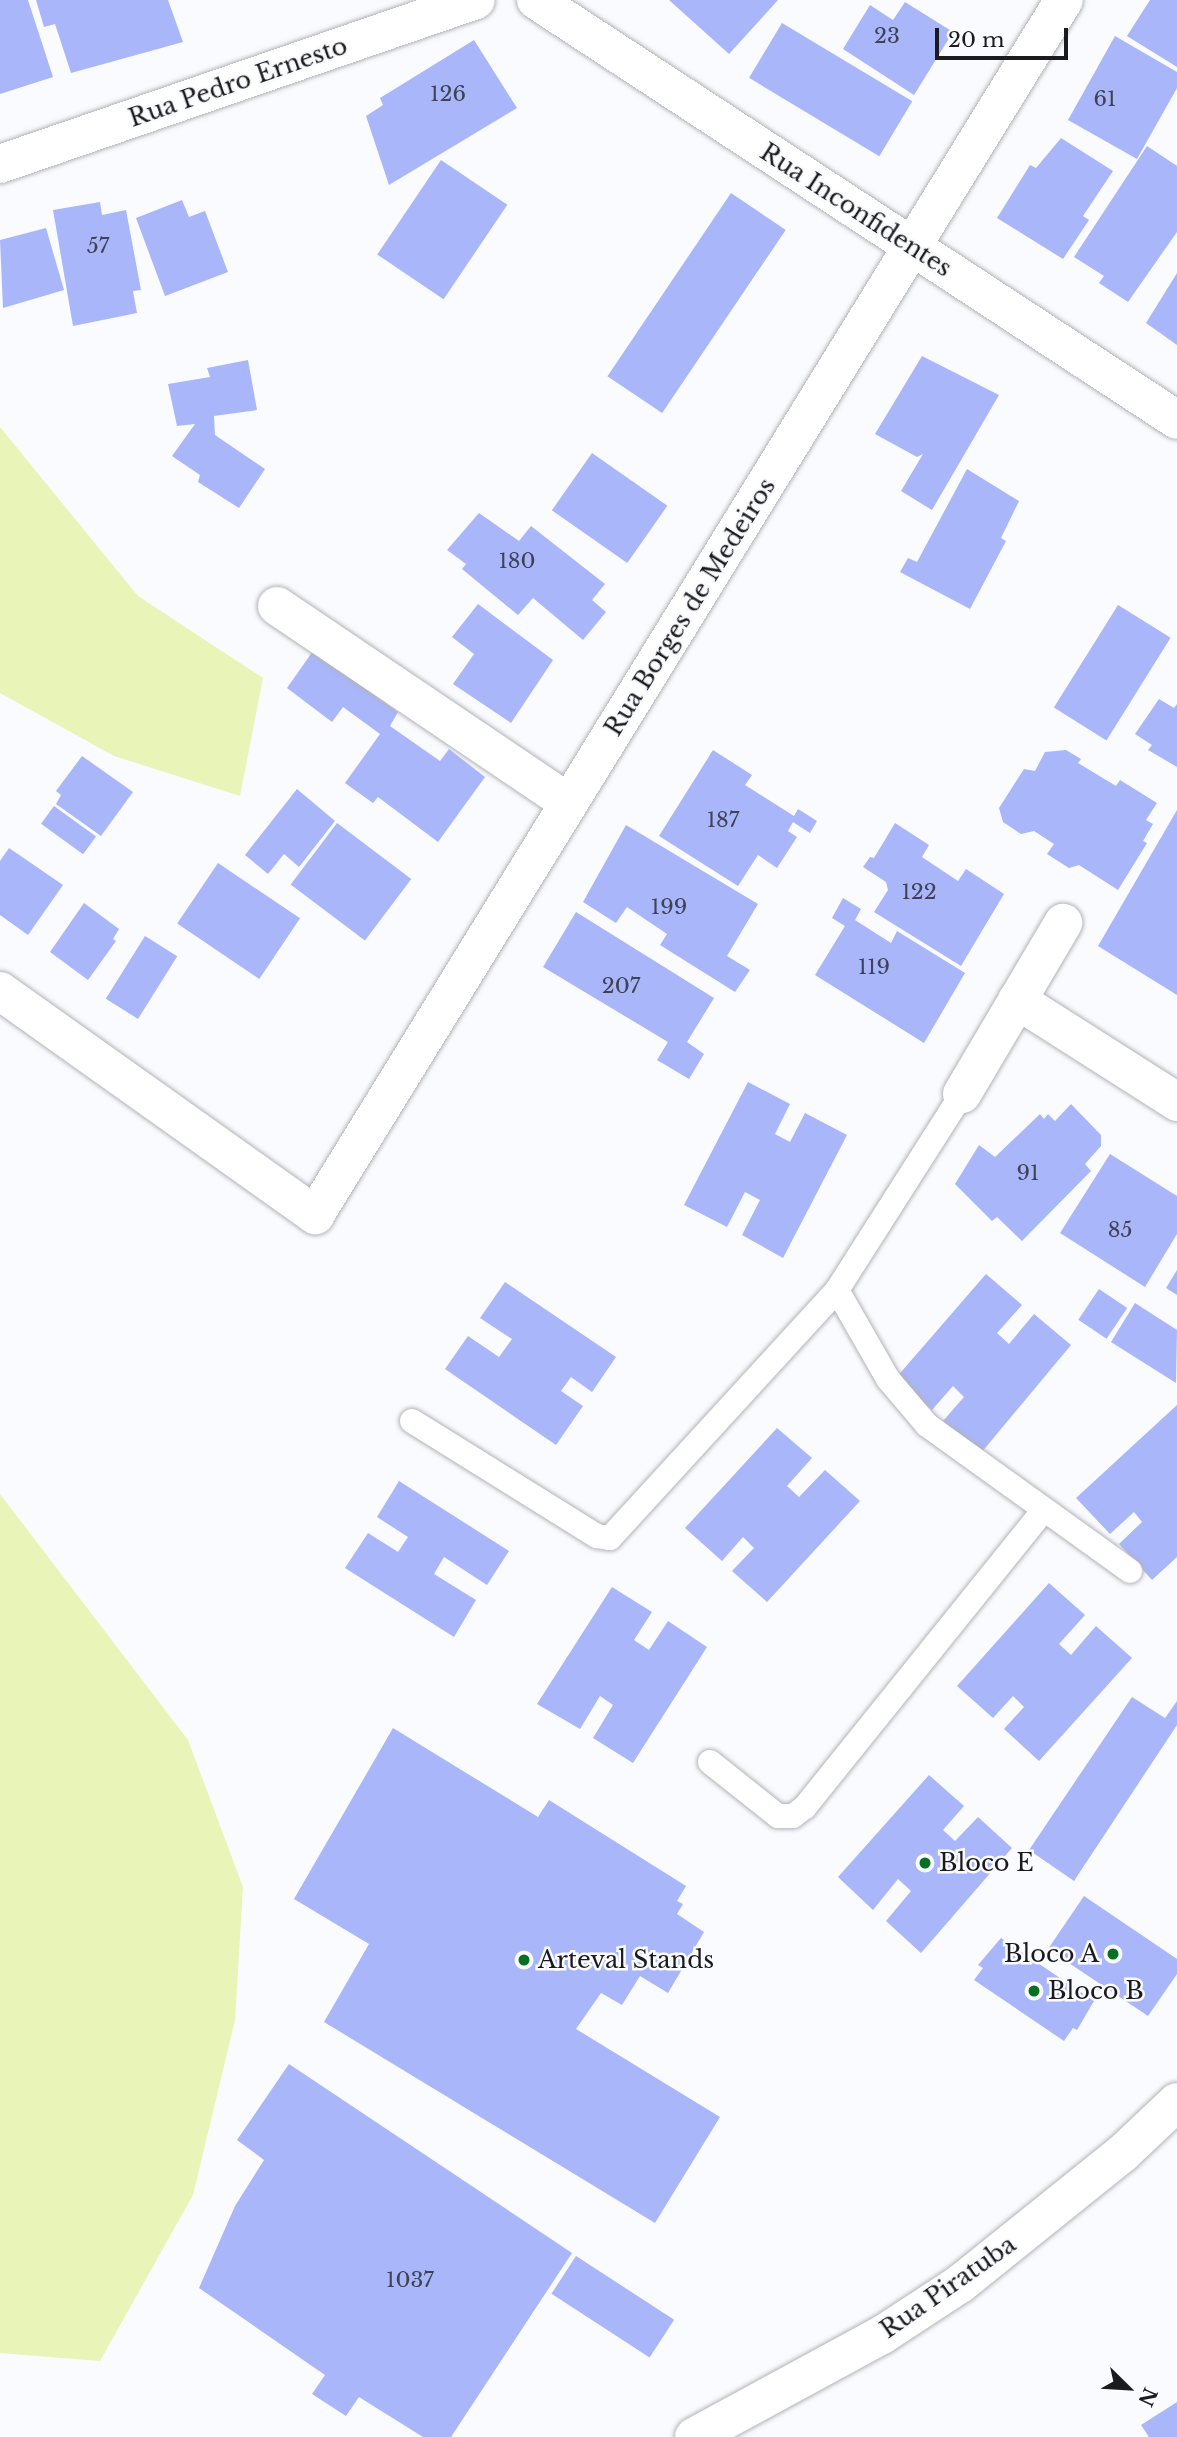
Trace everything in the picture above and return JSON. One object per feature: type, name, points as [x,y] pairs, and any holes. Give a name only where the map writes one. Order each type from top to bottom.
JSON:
[{"type":"street","name":"Rua Pedro Ernesto","points":[[0,164],[476,0]]},
{"type":"street","name":"Rua Inconfidentes","points":[[536,0],[1177,420]]},
{"type":"street","name":"Rua Borges de Medeiros","points":[[0,991],[315,1214],[1065,0]]},
{"type":"street","points":[[277,606],[569,803]]},
{"type":"street","points":[[962,1094],[1063,923]]},
{"type":"street","points":[[1017,1000],[1177,1102]]},
{"type":"street","name":"Rua Piratuba","points":[[694,2437],[871,2342],[960,2284],[1123,2153],[1177,2102]]},
{"type":"lane","points":[[412,1421],[597,1536],[610,1538],[837,1290],[962,1094]]},
{"type":"lane","points":[[837,1290],[888,1379],[927,1425],[1042,1512],[1130,1571]]},
{"type":"lane","points":[[710,1762],[778,1816],[793,1816],[805,1807],[1042,1512]]},
{"type":"green space","points":[[0,427],[138,596],[263,678],[240,796],[114,756],[0,693]]},
{"type":"green space","points":[[0,1494],[188,1740],[243,1887],[235,2020],[193,2195],[100,2361],[0,2353]]},
{"type":"building","points":[[0,0],[28,0],[53,77],[0,94]]},
{"type":"building","points":[[36,0],[168,0],[183,42],[71,73],[55,24],[44,27]]},
{"type":"building","points":[[669,0],[778,0],[729,54]]},
{"type":"building","points":[[1150,0],[1177,0],[1177,67],[1127,36]]},
{"type":"building","points":[[905,2],[953,32],[914,95],[843,49],[870,5],[893,20]]},
{"type":"building","points":[[782,23],[912,101],[879,156],[749,78]]},
{"type":"building","points":[[1115,36],[1177,72],[1177,88],[1137,159],[1068,120]]},
{"type":"building","points":[[474,40],[517,108],[389,185],[366,116],[383,105],[380,98]]},
{"type":"building","points":[[1061,138],[1113,171],[1083,216],[1089,220],[1063,259],[997,218],[1030,165],[1036,168]]},
{"type":"building","points":[[1147,146],[1177,166],[1177,232],[1128,302],[1099,283],[1104,276],[1074,257]]},
{"type":"building","points":[[441,160],[507,205],[444,299],[377,255]]},
{"type":"building","points":[[731,193],[786,230],[662,413],[607,376]]},
{"type":"building","points":[[182,200],[189,217],[205,211],[228,272],[165,296],[136,218]]},
{"type":"building","points":[[100,202],[102,215],[126,210],[141,290],[133,291],[137,313],[73,326],[53,210]]},
{"type":"building","points":[[46,228],[64,290],[3,308],[0,240]]},
{"type":"building","points":[[1177,273],[1177,345],[1146,323]]},
{"type":"building","points":[[922,356],[999,395],[932,510],[901,491],[923,454],[917,457],[875,434]]},
{"type":"building","points":[[248,360],[257,410],[214,416],[215,435],[265,469],[239,508],[198,482],[200,475],[172,456],[195,424],[177,426],[168,384],[210,377],[207,368]]},
{"type":"building","points":[[592,453],[667,506],[627,563],[552,510]]},
{"type":"building","points":[[967,469],[1019,501],[1001,538],[1006,541],[970,609],[900,572],[908,558],[917,562]]},
{"type":"building","points":[[479,513],[519,541],[531,526],[605,584],[592,600],[606,612],[583,640],[533,598],[518,615],[462,569],[466,564],[447,550]]},
{"type":"building","points":[[478,604],[553,660],[511,723],[453,684],[474,654],[452,637]]},
{"type":"building","points":[[1118,605],[1171,638],[1106,740],[1054,708]]},
{"type":"building","points":[[313,651],[398,712],[390,726],[440,761],[449,749],[485,777],[438,842],[378,797],[373,803],[345,783],[380,734],[343,707],[332,722],[287,688]]},
{"type":"building","points":[[1159,699],[1174,708],[1177,704],[1177,767],[1148,750],[1152,745],[1135,734]]},
{"type":"building","points":[[713,750],[752,775],[745,785],[794,816],[798,809],[817,821],[810,833],[793,822],[788,831],[797,837],[777,868],[758,855],[738,886],[659,836]]},
{"type":"building","points":[[1066,750],[1081,759],[1078,763],[1116,786],[1120,780],[1157,803],[1146,820],[1153,824],[1143,841],[1147,843],[1118,890],[1079,865],[1069,868],[1047,854],[1054,844],[1034,831],[1021,834],[1003,822],[999,808],[1024,769],[1035,771],[1045,752]]},
{"type":"building","points":[[82,756],[133,792],[101,836],[56,804],[61,795],[56,791]]},
{"type":"building","points":[[297,789],[335,821],[299,867],[284,854],[268,874],[245,855]]},
{"type":"building","points":[[54,806],[96,837],[83,854],[41,824]]},
{"type":"building","points":[[1177,810],[1177,995],[1098,946]]},
{"type":"building","points":[[337,823],[411,879],[365,940],[291,884]]},
{"type":"building","points":[[895,823],[929,845],[922,857],[958,881],[966,869],[1004,894],[961,966],[874,912],[888,890],[886,882],[863,867],[870,857],[874,858]]},
{"type":"building","points":[[626,825],[758,904],[727,956],[750,970],[735,992],[660,945],[667,934],[627,907],[616,923],[583,902]]},
{"type":"building","points":[[9,848],[63,885],[28,935],[0,915],[0,861]]},
{"type":"building","points":[[218,863],[300,918],[259,979],[177,924]]},
{"type":"building","points":[[843,898],[861,909],[855,920],[891,943],[897,931],[965,973],[924,1043],[815,975],[845,926],[832,918]]},
{"type":"building","points":[[84,903],[119,929],[113,939],[116,941],[88,980],[50,952]]},
{"type":"building","points":[[576,912],[714,998],[687,1042],[704,1054],[689,1079],[657,1060],[668,1042],[543,967]]},
{"type":"building","points":[[145,936],[177,956],[138,1019],[106,999]]},
{"type":"building","points":[[748,1082],[790,1104],[775,1134],[790,1142],[805,1113],[847,1135],[783,1258],[742,1235],[760,1200],[745,1192],[727,1227],[684,1205]]},
{"type":"building","points":[[1071,1104],[1101,1135],[1101,1146],[1085,1164],[1091,1171],[1022,1241],[997,1217],[992,1221],[955,1184],[979,1145],[995,1157],[1040,1114],[1044,1119],[1048,1114],[1055,1121]]},
{"type":"building","points":[[1110,1154],[1177,1196],[1177,1234],[1145,1287],[1060,1233]]},
{"type":"building","points":[[1177,1270],[1177,1295],[1166,1288]]},
{"type":"building","points":[[986,1274],[1022,1305],[997,1333],[1009,1344],[1034,1314],[1071,1345],[981,1453],[943,1421],[964,1397],[953,1386],[932,1410],[895,1379]]},
{"type":"building","points":[[505,1282],[616,1357],[592,1392],[571,1377],[561,1391],[583,1406],[556,1445],[445,1369],[468,1336],[499,1357],[512,1339],[480,1318]]},
{"type":"building","points":[[1099,1289],[1127,1308],[1106,1339],[1078,1320]]},
{"type":"building","points":[[1135,1303],[1177,1330],[1176,1383],[1111,1342]]},
{"type":"building","points":[[1177,1405],[1177,1557],[1152,1580],[1119,1544],[1142,1522],[1134,1512],[1110,1534],[1076,1498]]},
{"type":"building","points":[[777,1428],[812,1458],[787,1486],[799,1497],[825,1470],[860,1501],[767,1602],[732,1571],[754,1548],[743,1537],[722,1561],[685,1528]]},
{"type":"building","points":[[399,1481],[509,1551],[487,1585],[444,1557],[434,1574],[476,1600],[454,1637],[345,1568],[368,1533],[398,1552],[408,1537],[377,1517]]},
{"type":"building","points":[[1049,1583],[1085,1615],[1059,1644],[1071,1655],[1096,1626],[1132,1658],[1039,1761],[1004,1729],[1024,1707],[1013,1696],[993,1718],[957,1686]]},
{"type":"building","points":[[612,1587],[652,1612],[634,1640],[649,1650],[668,1621],[707,1647],[633,1763],[593,1738],[613,1705],[600,1696],[580,1729],[537,1704]]},
{"type":"building","points":[[1132,1697],[1165,1718],[1177,1701],[1177,1725],[1074,1881],[1029,1850]]},
{"type":"building","name":"Arteval Stands","points":[[393,1728],[538,1817],[549,1800],[686,1886],[677,1901],[683,1904],[677,1914],[704,1932],[668,1993],[640,1976],[622,2005],[601,1993],[576,2029],[720,2117],[655,2223],[324,2022],[369,1944],[294,1899]]},
{"type":"building","name":"Bloco E","points":[[929,1775],[964,1806],[943,1830],[955,1841],[978,1817],[1012,1848],[921,1953],[886,1921],[911,1891],[898,1879],[873,1910],[838,1877]]},
{"type":"building","name":"Bloco A","points":[[1084,1896],[1177,1959],[1177,1974],[1148,2016],[1048,1949]]},
{"type":"building","name":"Bloco B","points":[[1001,1938],[1094,2001],[1077,2030],[1073,2028],[1064,2041],[974,1980],[983,1968],[978,1965]]},
{"type":"building","points":[[289,2064],[572,2253],[451,2437],[423,2437],[359,2397],[346,2416],[312,2394],[325,2375],[199,2288],[235,2206],[264,2160],[237,2140]]},
{"type":"building","points":[[576,2256],[674,2320],[650,2357],[551,2294]]},
{"type":"building","points":[[1177,2402],[1177,2437],[1149,2437],[1141,2425]]},
{"type":"place","name":"Bloco E","points":[[925,1863]]},
{"type":"place","name":"Bloco A","points":[[1113,1954]]},
{"type":"place","name":"Arteval Stands","points":[[524,1960]]},
{"type":"place","name":"Bloco B","points":[[1034,1991]]}]
